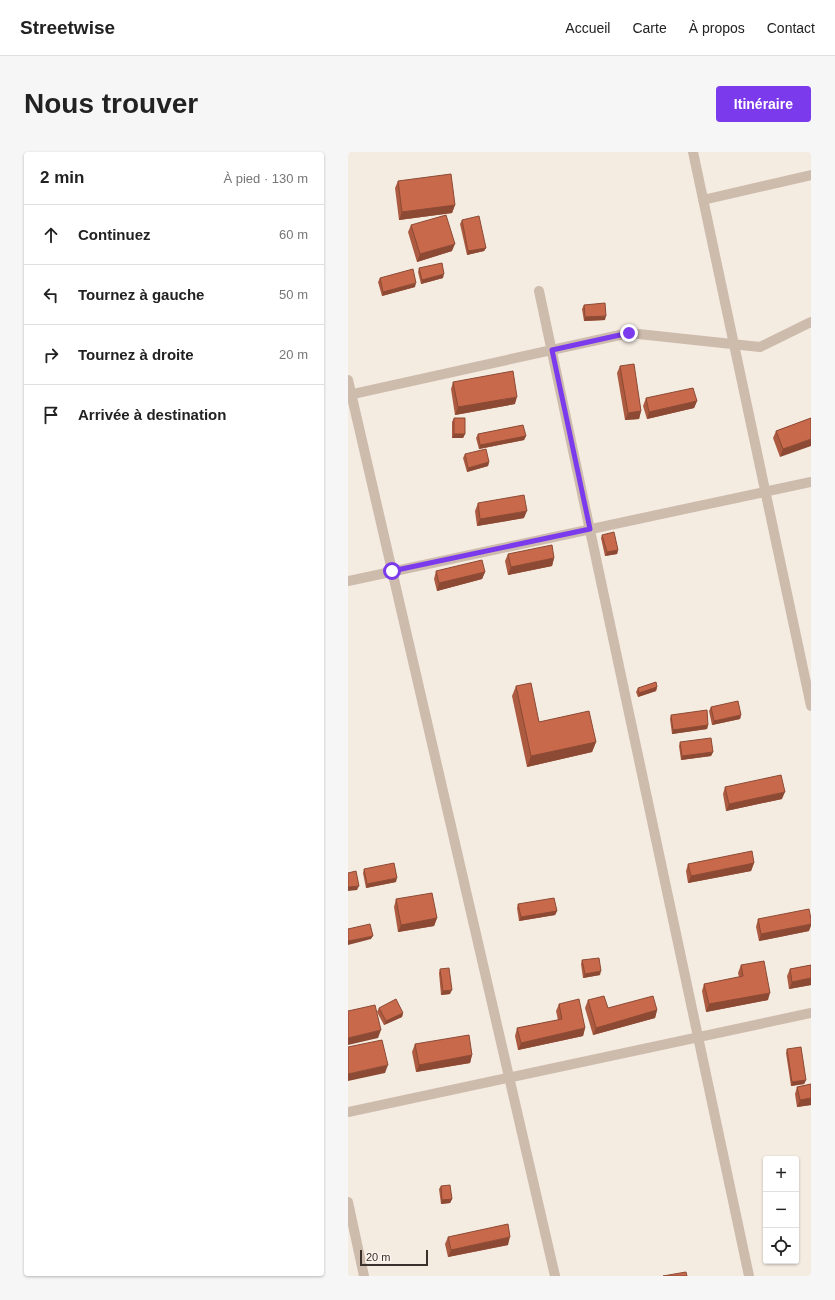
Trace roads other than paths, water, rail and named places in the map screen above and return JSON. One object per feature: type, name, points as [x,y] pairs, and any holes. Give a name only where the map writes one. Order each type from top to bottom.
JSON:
[{"type":"street","points":[[693,152],[811,706]]},
{"type":"street","points":[[703,200],[811,175]]},
{"type":"street","points":[[539,291],[749,1276]]},
{"type":"street","points":[[350,394],[629,333],[760,347],[811,322]]},
{"type":"street","points":[[348,380],[350,394],[555,1276]]},
{"type":"street","points":[[348,581],[811,482]]},
{"type":"street","points":[[348,1112],[811,1013]]},
{"type":"street","points":[[348,1202],[364,1276]]}]
